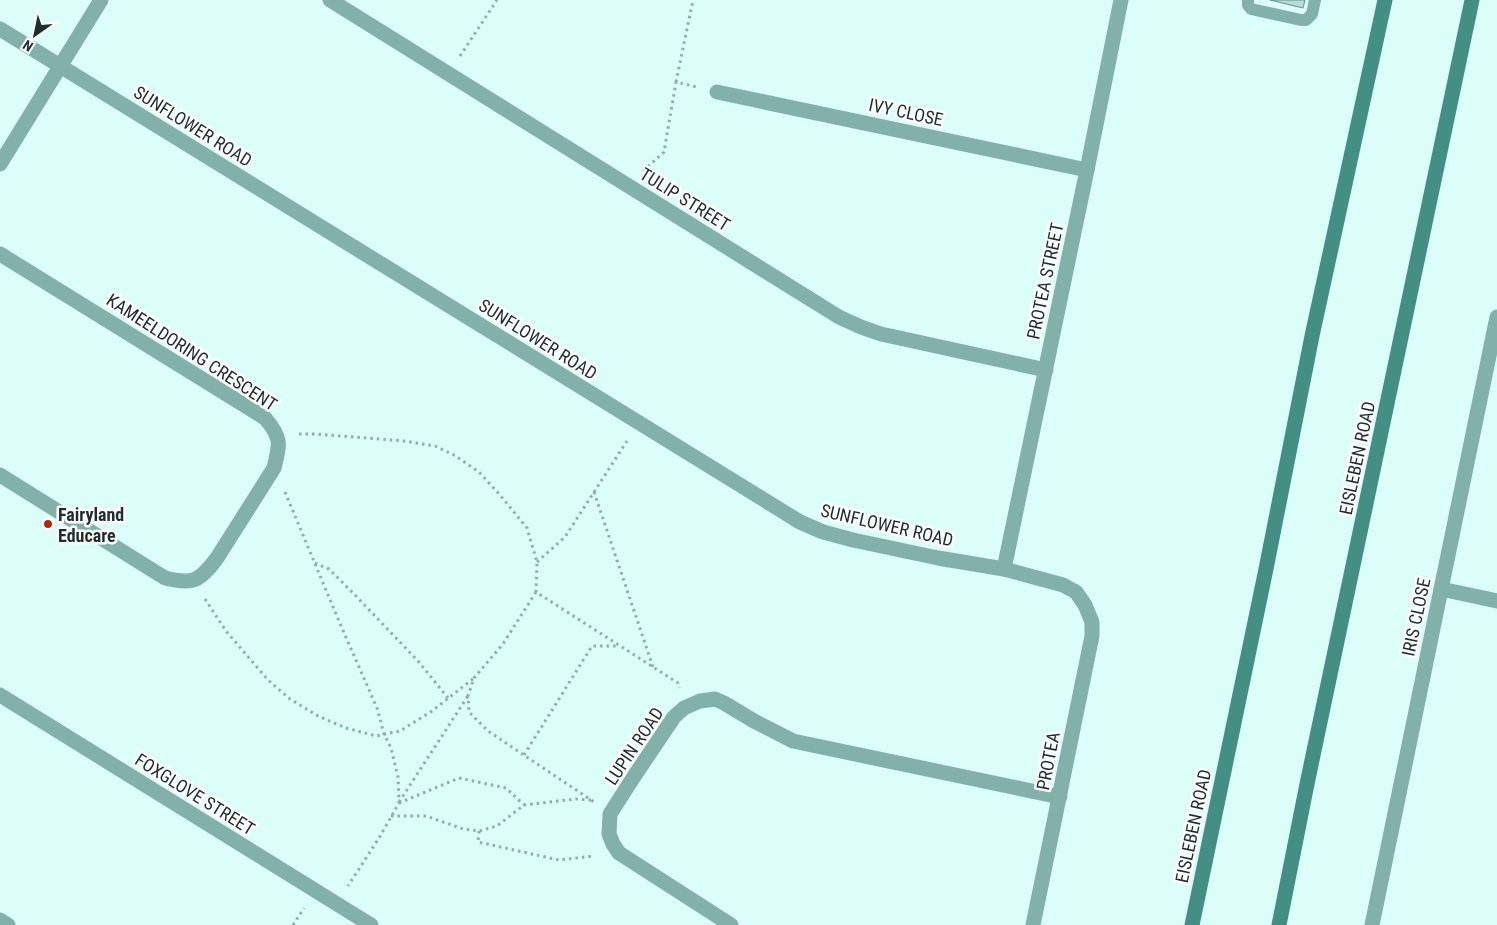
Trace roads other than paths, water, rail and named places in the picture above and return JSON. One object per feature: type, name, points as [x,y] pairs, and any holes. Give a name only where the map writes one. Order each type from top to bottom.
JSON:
[{"type":"main road","name":"EISLEBEN ROAD","points":[[1192,925],[1312,336],[1385,0]]},
{"type":"main road","name":"EISLEBEN ROAD","points":[[1279,925],[1472,0]]},
{"type":"street","points":[[0,164],[101,0]]},
{"type":"street","name":"TULIP STREET","points":[[330,0],[840,317],[861,328],[898,338],[1046,370]]},
{"type":"street","name":"PROTEA STREET","points":[[1004,570],[1121,0]]},
{"type":"street","name":"SUNFLOWER ROAD","points":[[0,28],[800,522],[823,532],[853,540],[1004,570],[1063,585],[1076,592],[1086,604]]},
{"type":"street","name":"IVY CLOSE","points":[[717,92],[1087,170]]},
{"type":"street","name":"KAMEELDORING CRESCENT","points":[[0,254],[265,418],[274,428],[279,441],[274,468],[209,570],[191,581],[181,582],[165,578],[0,475]]},
{"type":"street","name":"IRIS CLOSE","points":[[1372,925],[1497,317]]},
{"type":"street","points":[[1441,589],[1497,601]]},
{"type":"street","name":"PROTEA","points":[[1033,925],[1092,636],[1092,622],[1086,604]]},
{"type":"street","name":"FOXGLOVE STREET","points":[[0,695],[371,925]]},
{"type":"street","name":"LUPIN ROAD","points":[[732,925],[686,898],[619,853],[609,834],[610,814],[674,718],[684,708],[700,701],[715,699],[794,741],[1060,797]]},
{"type":"street","points":[[0,920],[8,925]]},
{"type":"lane","points":[[1248,0],[1248,5],[1251,9],[1301,20],[1306,20],[1312,14],[1315,0]]},
{"type":"place","name":"Fairyland Educare","points":[[48,524]]}]
